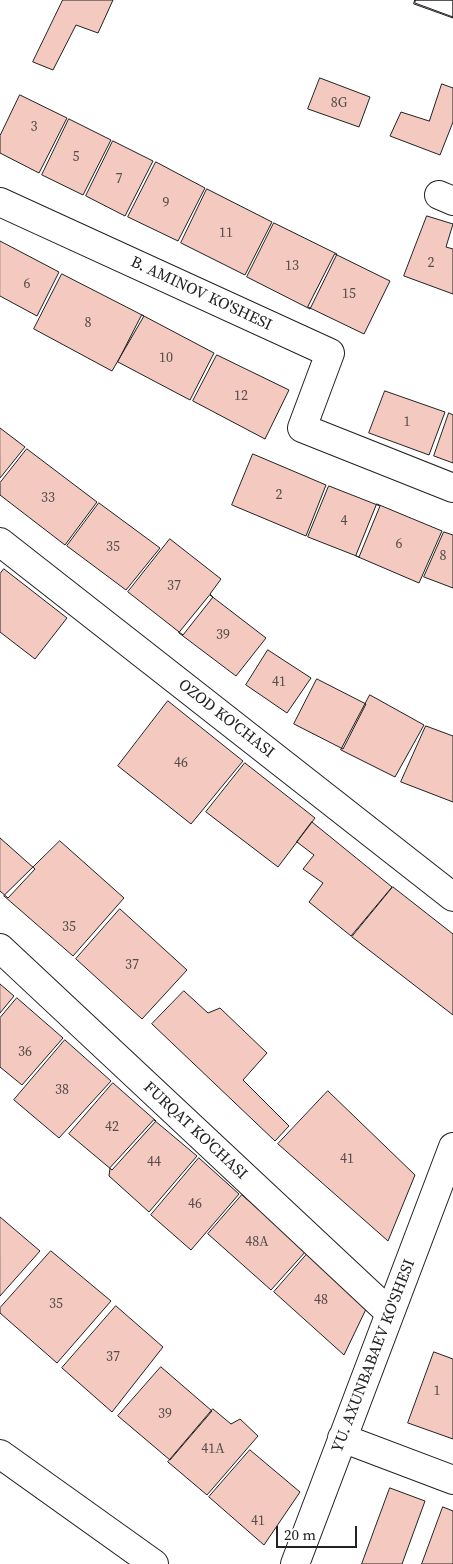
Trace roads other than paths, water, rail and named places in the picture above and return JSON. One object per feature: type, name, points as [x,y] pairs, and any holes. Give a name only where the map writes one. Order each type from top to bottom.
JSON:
[{"type":"street","name":"B. AMINOV KO'SHESI","points":[[0,202],[330,353],[302,428],[453,488]]},
{"type":"street","name":"OZOD KO'CHASI","points":[[0,542],[453,897]]},
{"type":"street","name":"FURQAT KO'CHASI","points":[[0,948],[390,1313]]},
{"type":"street","name":"YU. AXUNBABAEV KO'SHESI","points":[[295,1564],[453,1147]]},
{"type":"street","points":[[342,1438],[453,1480]]},
{"type":"street","points":[[0,1454],[154,1564]]}]
